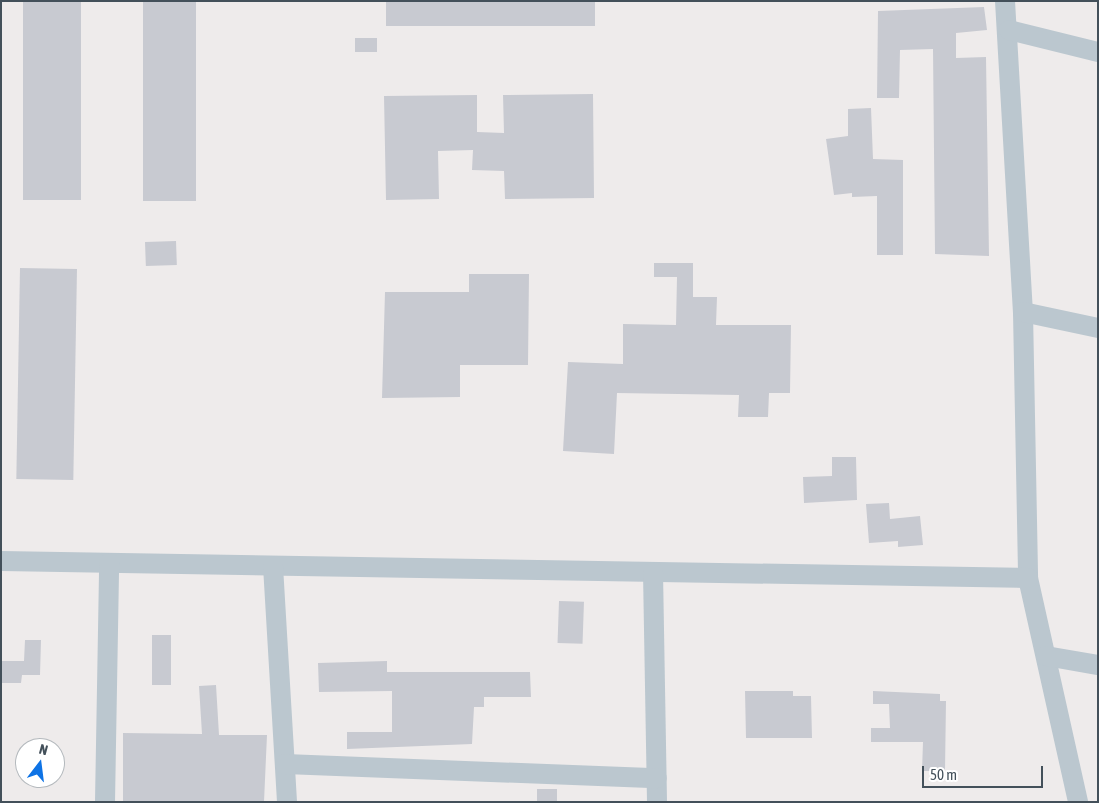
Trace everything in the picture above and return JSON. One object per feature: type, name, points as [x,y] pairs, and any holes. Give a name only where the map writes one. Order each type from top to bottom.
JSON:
[{"type":"street","points":[[1005,1],[1023,312],[1028,578],[1078,802]]},
{"type":"street","points":[[1008,30],[1098,52]]},
{"type":"street","points":[[1023,312],[1098,328]]},
{"type":"street","points":[[1,561],[1028,578]]},
{"type":"street","points":[[105,802],[109,563]]},
{"type":"street","points":[[273,566],[287,802]]},
{"type":"street","points":[[653,572],[657,802]]},
{"type":"street","points":[[1046,656],[1098,665]]},
{"type":"street","points":[[285,764],[657,778]]},
{"type":"building","points":[[23,1],[81,1],[81,200],[23,200]]},
{"type":"building","points":[[143,1],[196,1],[196,201],[143,201]]},
{"type":"building","points":[[386,1],[595,1],[595,26],[386,26]]},
{"type":"building","points":[[984,7],[987,30],[956,33],[956,58],[986,57],[989,256],[935,254],[933,49],[900,50],[899,98],[877,98],[878,11]]},
{"type":"building","points":[[355,38],[377,38],[377,52],[355,52]]},
{"type":"building","points":[[593,94],[594,198],[505,199],[504,171],[472,170],[473,150],[438,151],[439,199],[386,200],[384,96],[477,95],[477,132],[504,133],[503,95]]},
{"type":"building","points":[[871,108],[873,159],[903,160],[903,255],[877,255],[877,196],[852,197],[852,193],[834,195],[826,139],[848,136],[848,109]]},
{"type":"building","points":[[176,241],[177,265],[146,266],[145,242]]},
{"type":"building","points":[[654,263],[693,263],[693,297],[717,297],[716,325],[791,325],[790,393],[769,393],[768,417],[738,417],[739,395],[617,393],[614,454],[563,451],[568,362],[623,364],[623,324],[676,325],[677,277],[654,277]]},
{"type":"building","points":[[20,268],[77,269],[73,480],[16,479]]},
{"type":"building","points":[[469,274],[529,274],[528,365],[460,365],[460,397],[382,398],[385,292],[469,292]]},
{"type":"building","points":[[832,457],[856,457],[857,500],[804,503],[803,477],[832,476]]},
{"type":"building","points":[[889,503],[890,519],[920,516],[923,545],[898,547],[898,541],[869,543],[866,504]]},
{"type":"building","points":[[559,601],[584,602],[583,644],[558,643]]},
{"type":"building","points":[[152,635],[171,635],[171,685],[152,685]]},
{"type":"building","points":[[25,640],[41,640],[40,675],[22,675],[21,683],[1,683],[1,661],[24,661]]},
{"type":"building","points":[[387,661],[387,672],[530,672],[531,697],[484,697],[484,707],[474,707],[472,744],[347,749],[347,732],[392,732],[392,691],[319,692],[318,663]]},
{"type":"building","points":[[216,685],[219,735],[267,735],[264,802],[123,802],[123,733],[202,734],[199,686]]},
{"type":"building","points":[[745,691],[793,691],[793,696],[811,696],[812,738],[746,738]]},
{"type":"building","points":[[873,691],[940,694],[940,701],[946,701],[945,771],[922,771],[923,742],[871,742],[871,728],[890,728],[889,704],[873,704]]},
{"type":"building","points":[[537,789],[557,789],[557,802],[537,802]]}]
